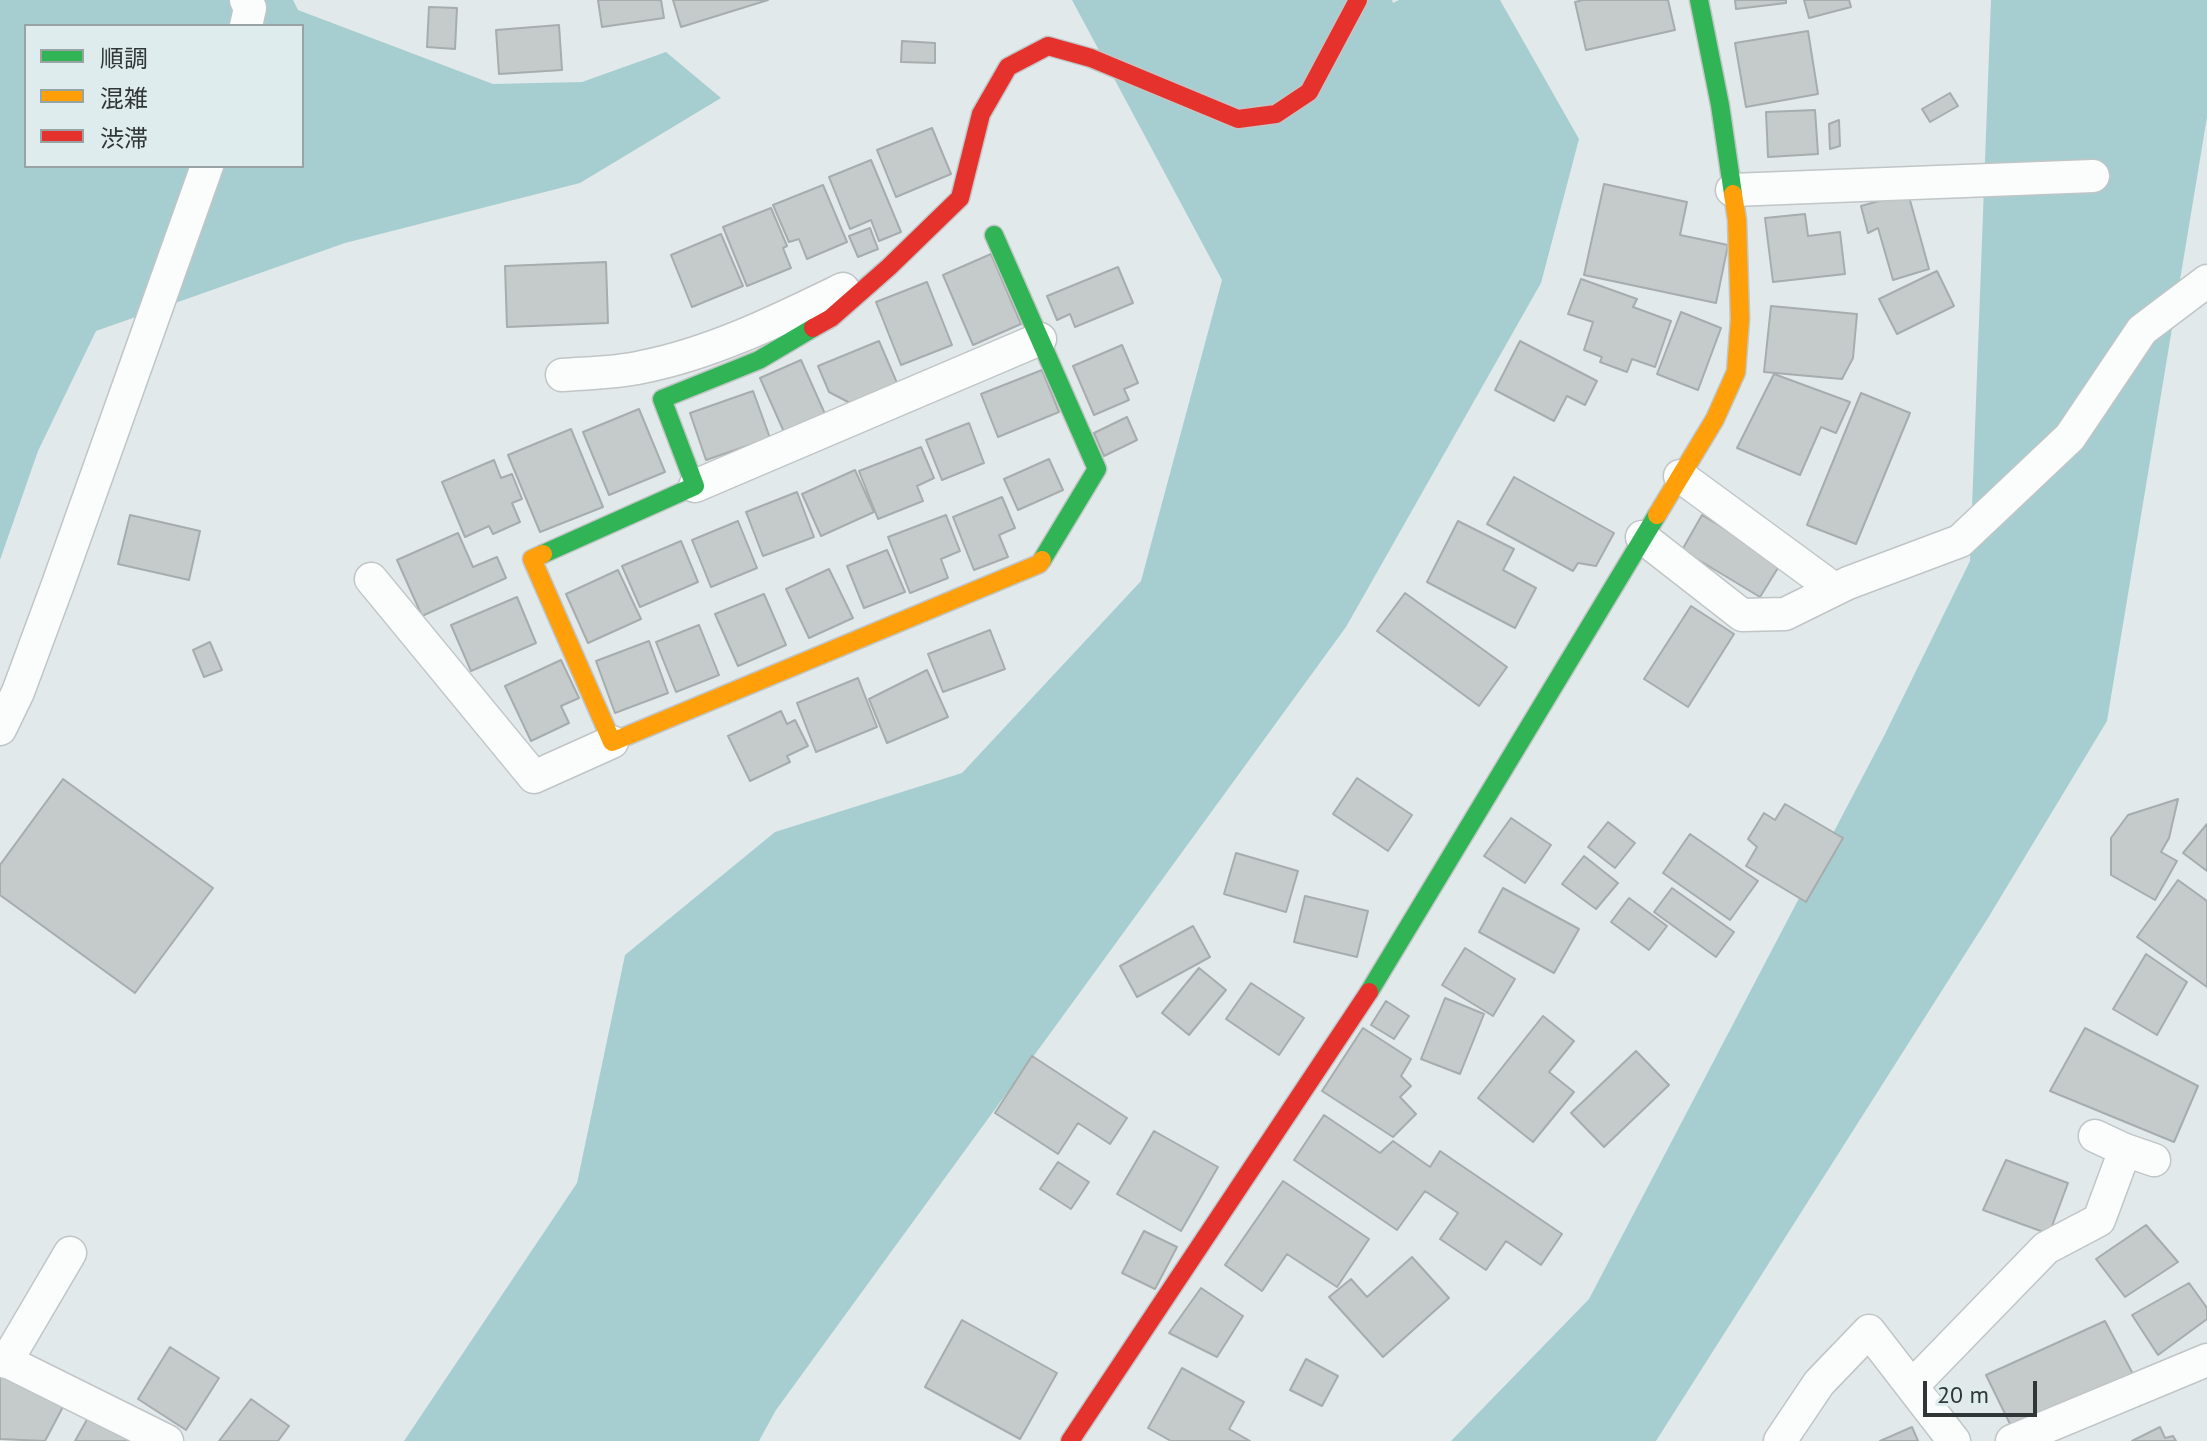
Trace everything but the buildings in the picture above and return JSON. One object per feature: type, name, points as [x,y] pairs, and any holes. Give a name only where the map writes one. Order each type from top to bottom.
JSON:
[{"type":"street","points":[[246,0],[250,8],[246,24]]},
{"type":"street","points":[[695,486],[662,399],[759,360],[831,318],[889,267],[960,198],[981,114],[1008,67],[1048,46],[1091,58],[1238,119],[1276,114],[1309,92],[1358,0]]},
{"type":"street","points":[[1070,1441],[1354,1016],[1715,419],[1736,372],[1740,319],[1737,220],[1720,105],[1699,0]]},
{"type":"street","points":[[0,729],[18,692],[58,584],[206,168]]},
{"type":"street","points":[[1732,190],[2093,176]]},
{"type":"street","points":[[371,579],[534,777],[1039,564],[1097,469],[994,235]]},
{"type":"street","points":[[562,375],[641,368],[707,349],[774,323],[889,267]]},
{"type":"street","points":[[1642,537],[1742,615],[1785,614],[1834,589],[1960,541],[2070,437],[2142,330],[2207,281]]},
{"type":"street","points":[[612,742],[532,559],[1040,339]]},
{"type":"street","points":[[1680,476],[1834,589]]},
{"type":"street","points":[[1912,1386],[2046,1248],[2099,1220],[2140,1155],[2095,1136]]},
{"type":"street","points":[[70,1253],[3,1360],[167,1441]]},
{"type":"street","points":[[1780,1441],[1819,1383],[1869,1331],[1954,1441]]},
{"type":"street","points":[[2012,1441],[2207,1360]]},
{"type":"shaded area","points":[[0,0],[293,0],[298,10],[493,84],[582,82],[666,52],[721,98],[580,183],[345,243],[96,331],[38,451],[0,560]]},
{"type":"shaded area","points":[[1072,0],[1392,0],[1393,3],[1399,0],[1500,0],[1579,139],[1541,283],[1346,627],[776,1410],[759,1441],[404,1441],[577,1183],[625,955],[775,832],[962,773],[1141,581],[1222,280]]},
{"type":"shaded area","points":[[1991,0],[2207,0],[2207,117],[2107,721],[1988,918],[1656,1441],[1451,1441],[1589,1299],[1884,736],[1970,561]]},
{"type":"traffic: fast","points":[[1699,0],[1720,105],[1733,194]]},
{"type":"traffic: fast","points":[[994,235],[1097,469],[1042,560]]},
{"type":"traffic: fast","points":[[543,554],[695,486],[662,399],[759,360],[813,328]]},
{"type":"traffic: fast","points":[[1369,992],[1657,515]]},
{"type":"traffic: slow","points":[[1657,515],[1715,419],[1736,372],[1740,319],[1737,220],[1733,194]]},
{"type":"traffic: slow","points":[[543,554],[532,559],[612,742],[1039,564],[1042,560]]},
{"type":"traffic: jam","points":[[813,328],[831,318],[889,267],[960,198],[981,114],[1008,67],[1048,46],[1091,58],[1238,119],[1276,114],[1309,92],[1358,0]]},
{"type":"traffic: jam","points":[[1070,1441],[1369,992]]}]
